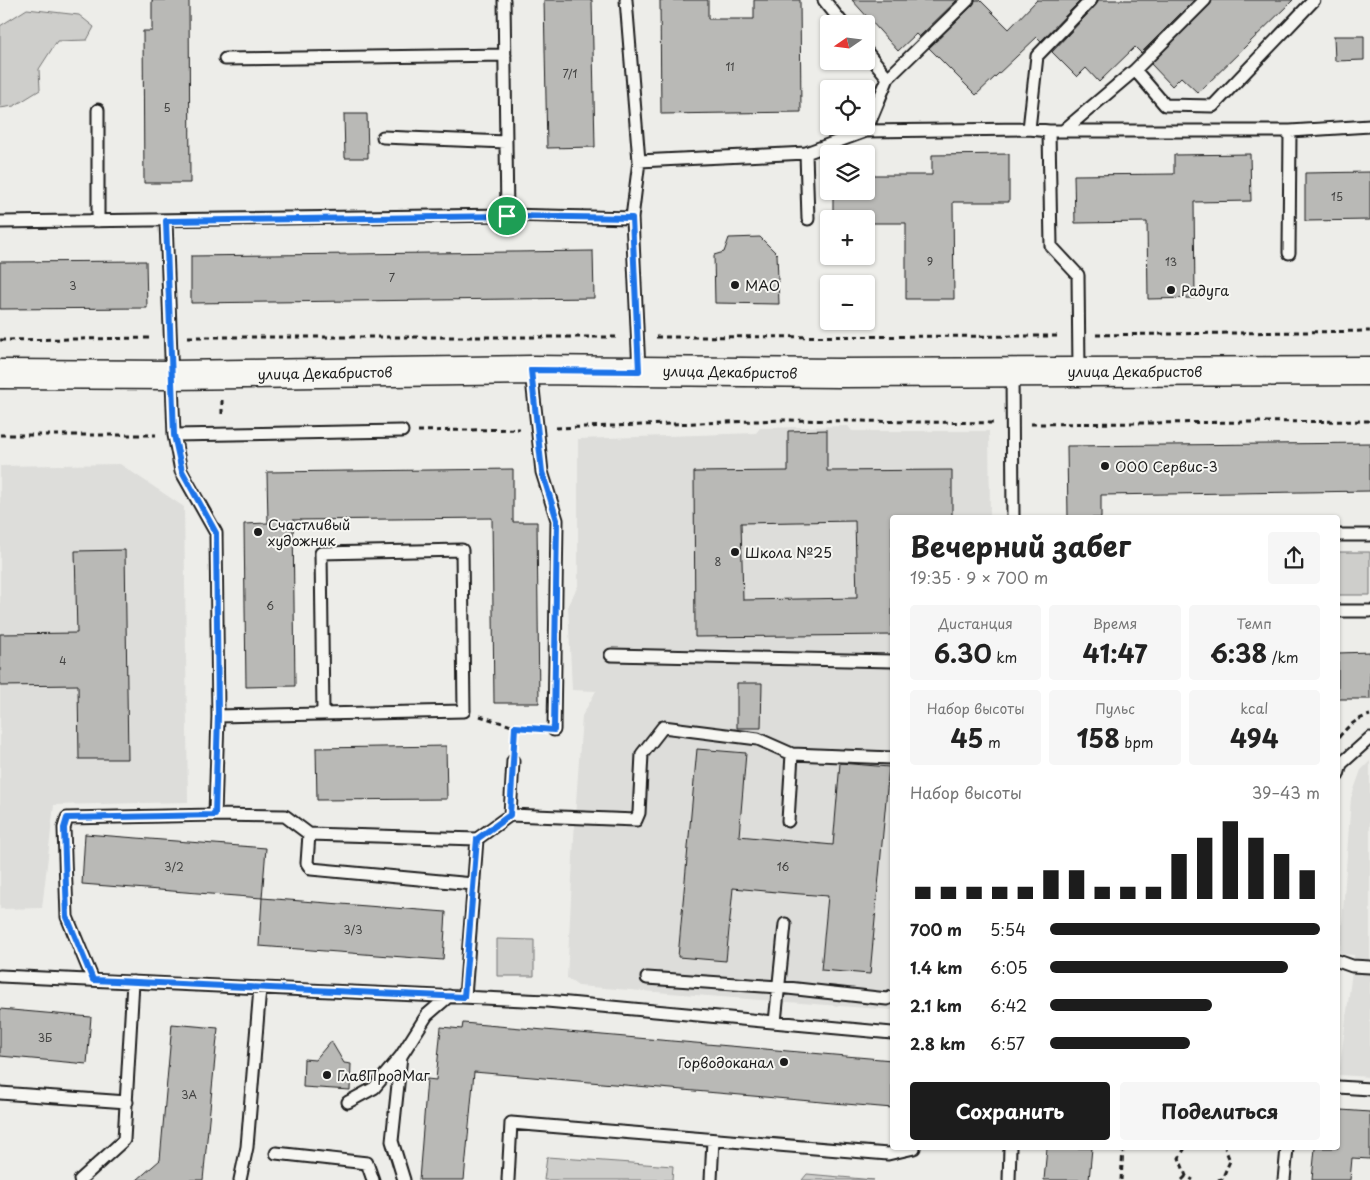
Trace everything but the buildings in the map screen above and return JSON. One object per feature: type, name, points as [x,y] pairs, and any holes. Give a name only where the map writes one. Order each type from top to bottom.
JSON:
[{"type":"street","name":"улица Декабристов","points":[[0,374],[173,375],[531,370],[840,373],[1079,370],[1370,371]]},
{"type":"lane","points":[[504,0],[507,216]]},
{"type":"lane","points":[[626,0],[639,161],[632,218],[639,337],[639,371]]},
{"type":"lane","points":[[824,0],[836,15]]},
{"type":"lane","points":[[875,109],[888,78],[968,0]]},
{"type":"lane","points":[[1029,129],[1037,56],[1091,0]]},
{"type":"lane","points":[[1063,131],[1135,70],[1205,0]]},
{"type":"lane","points":[[1135,70],[1165,105],[1213,106],[1314,0]]},
{"type":"lane","points":[[224,59],[505,55]]},
{"type":"lane","points":[[875,63],[888,78]]},
{"type":"lane","points":[[98,110],[98,221]]},
{"type":"lane","points":[[875,131],[1029,129],[1049,131],[1290,131],[1370,126]]},
{"type":"lane","points":[[1049,131],[1051,246],[1078,275],[1079,370]]},
{"type":"lane","points":[[1289,253],[1290,131]]},
{"type":"lane","points":[[639,161],[806,153],[855,135]]},
{"type":"lane","points":[[383,137],[506,142]]},
{"type":"lane","points":[[806,153],[808,219]]},
{"type":"lane","points":[[0,222],[507,216],[632,218]]},
{"type":"lane","points":[[166,221],[174,435],[182,471],[216,533],[218,716],[215,815]]},
{"type":"lane","points":[[531,370],[542,472],[557,520],[554,730]]},
{"type":"lane","points":[[1012,371],[1012,515]]},
{"type":"lane","points":[[174,435],[402,431]]},
{"type":"lane","points":[[1340,535],[1370,535]]},
{"type":"lane","points":[[218,716],[323,712],[464,711],[462,550],[321,553],[323,712]]},
{"type":"lane","points":[[1340,611],[1370,611]]},
{"type":"lane","points":[[611,655],[890,661]]},
{"type":"lane","points":[[93,980],[67,917],[64,828],[67,818],[215,815],[285,816],[309,834],[477,839],[510,815],[636,820],[640,813],[642,754],[663,727],[758,739],[792,754],[890,758]]},
{"type":"lane","points":[[1340,768],[1341,764],[1370,738]]},
{"type":"lane","points":[[788,821],[792,754]]},
{"type":"lane","points":[[510,815],[513,761]]},
{"type":"lane","points":[[309,834],[307,863],[311,869],[473,884]]},
{"type":"lane","points":[[464,997],[477,839]]},
{"type":"lane","points":[[776,1022],[785,924]]},
{"type":"lane","points":[[1340,962],[1352,966],[1370,967]]},
{"type":"lane","points":[[0,976],[547,1001],[890,1033]]},
{"type":"lane","points":[[647,978],[779,987],[890,998]]},
{"type":"lane","points":[[80,1180],[124,1140],[133,982]]},
{"type":"lane","points":[[240,1180],[247,1147],[260,988]]},
{"type":"lane","points":[[348,1102],[374,1088],[401,1056],[427,1014],[449,996]]},
{"type":"lane","points":[[401,1056],[392,1141],[404,1180]]},
{"type":"lane","points":[[1340,1087],[1370,1089]]},
{"type":"lane","points":[[0,1093],[127,1102]]},
{"type":"lane","points":[[508,1180],[511,1123],[713,1140],[799,1145],[888,1154],[905,1150]]},
{"type":"lane","points":[[710,1180],[713,1140]]},
{"type":"lane","points":[[1009,1180],[1010,1150]]},
{"type":"lane","points":[[1284,1180],[1287,1150]]},
{"type":"lane","points":[[276,1153],[368,1163],[373,1180]]},
{"type":"path","points":[[0,340],[171,337],[1079,336],[1370,331]]},
{"type":"path","points":[[402,431],[537,429],[784,420],[1012,424],[1370,421]]},
{"type":"path","points":[[0,435],[174,435]]},
{"type":"path","points":[[464,711],[515,727],[554,730]]},
{"type":"path","points":[[1340,735],[1348,726],[1370,715]]},
{"type":"path","points":[[513,761],[515,727]]},
{"type":"path","points":[[1121,1180],[1123,1150]]},
{"type":"path","points":[[1184,1150],[1179,1158],[1186,1176],[1193,1180]]},
{"type":"path","points":[[1221,1180],[1230,1161],[1226,1150]]},
{"type":"path","points":[[1182,1180],[1186,1176]]},
{"type":"shaded area","points":[[27,9],[79,15],[94,27],[87,40],[57,41],[39,69],[40,90],[14,106],[0,108],[0,26]]},
{"type":"shaded area","points":[[848,426],[852,431],[989,431],[990,515],[890,515],[890,1010],[578,986],[567,978],[582,716],[596,691],[572,690],[568,605],[578,586],[578,439],[756,433],[760,428]]},
{"type":"shaded area","points":[[120,464],[184,507],[188,802],[54,805],[42,908],[0,909],[0,466]]},
{"type":"shaded area","points":[[1340,552],[1370,552],[1370,595],[1340,595]]},
{"type":"shaded area","points":[[1370,761],[1370,1077],[1340,1075],[1354,955],[1340,954],[1351,798],[1361,770]]},
{"type":"shaded area","points":[[497,939],[534,940],[534,976],[497,976]]},
{"type":"shaded area","points":[[547,1157],[673,1166],[672,1180],[544,1180]]},
{"type":"shaded area","points":[[807,1174],[874,1180],[802,1180]]},
{"type":"place","name":"МАО","points":[[735,285]]},
{"type":"place","name":"Радуга","points":[[1171,290]]},
{"type":"place","name":"ООО Сервис-3","points":[[1105,466]]},
{"type":"place","name":"Счастливый художник","points":[[258,532]]},
{"type":"place","name":"Школа №25","points":[[735,552]]},
{"type":"place","name":"Горводоканал","points":[[784,1062]]},
{"type":"place","name":"ГлавПродМаг","points":[[327,1075]]},
{"type":"route","points":[[507,216],[632,218],[639,337],[639,371],[531,370],[542,472],[557,520],[554,730],[515,727],[510,815],[477,839],[464,997],[93,980],[67,917],[64,828],[67,818],[215,815],[218,716],[216,533],[182,471],[174,435],[166,221],[507,216]]}]
